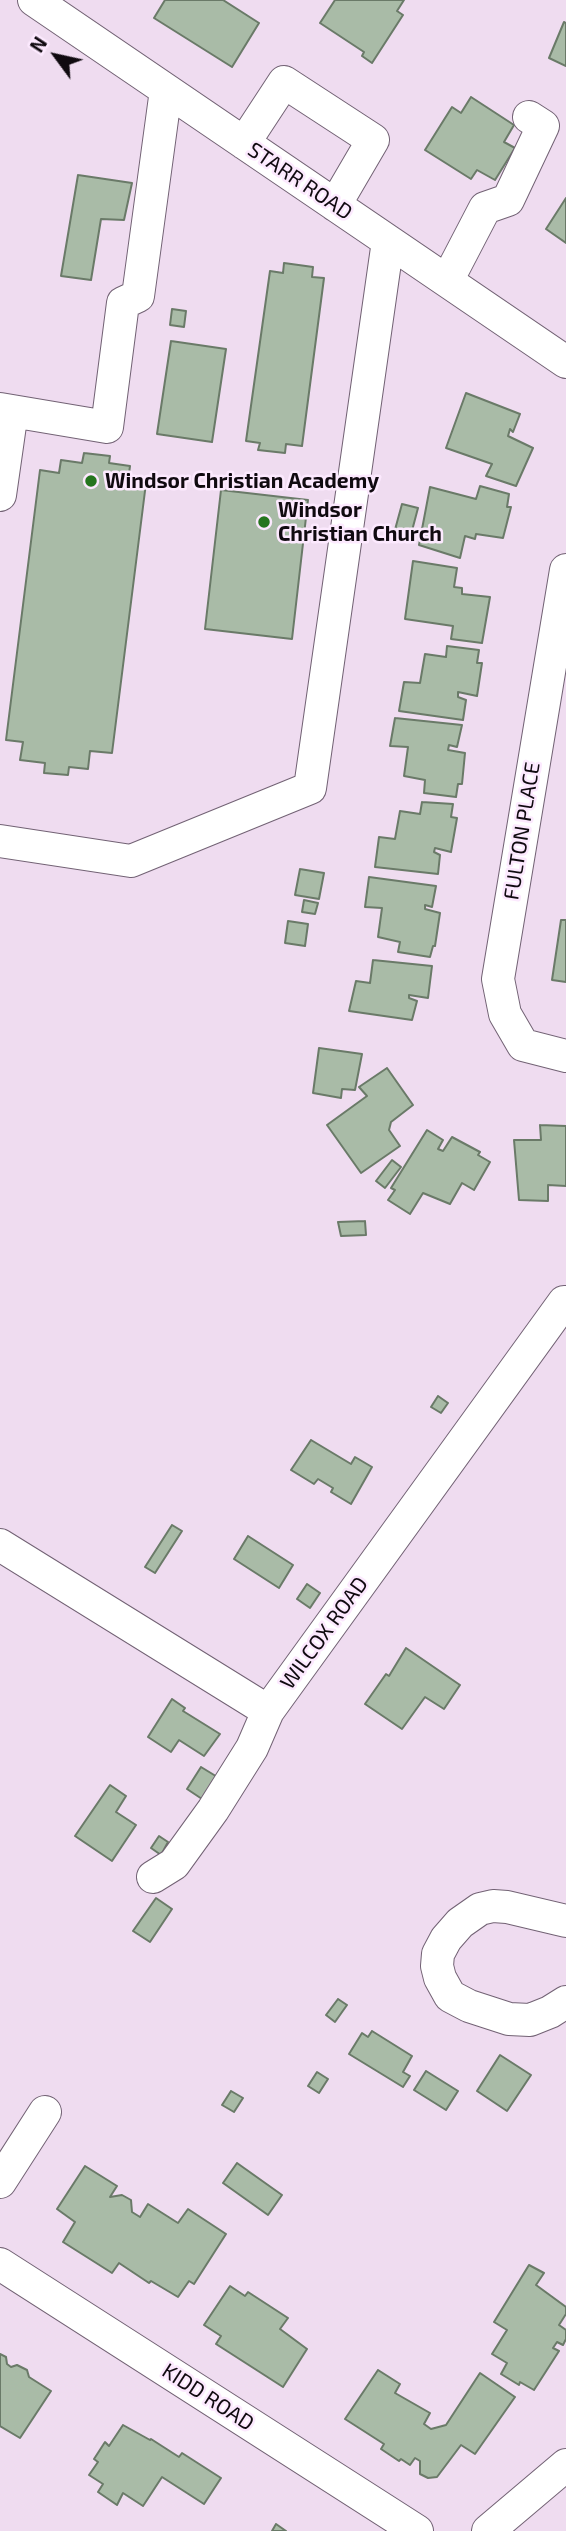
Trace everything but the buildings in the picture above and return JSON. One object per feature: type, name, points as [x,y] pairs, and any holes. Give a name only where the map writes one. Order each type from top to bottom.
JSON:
[{"type":"street","name":"STARR ROAD","points":[[34,0],[566,362]]},
{"type":"street","points":[[244,143],[284,82],[373,140],[335,205]]},
{"type":"street","points":[[0,495],[6,410],[107,427],[124,303],[138,296],[166,90]]},
{"type":"street","points":[[447,281],[485,208],[508,200],[543,126],[529,117]]},
{"type":"street","points":[[0,841],[131,861],[310,788],[388,242]]},
{"type":"street","name":"FULTON PLACE","points":[[566,570],[498,979],[505,1014],[523,1045],[566,1056]]},
{"type":"street","name":"WILCOX ROAD","points":[[0,1545],[268,1710],[566,1302]]},
{"type":"street","points":[[153,1877],[174,1864],[214,1810],[252,1748],[268,1710]]},
{"type":"street","points":[[566,1921],[507,1907],[480,1909],[460,1923],[446,1939],[438,1954],[437,1966],[450,1996],[469,2006],[509,2019],[530,2020],[566,2002]]},
{"type":"street","points":[[0,2182],[45,2112]]},
{"type":"street","name":"KIDD ROAD","points":[[0,2264],[417,2531]]},
{"type":"street","points":[[488,2531],[566,2465]]},
{"type":"place","name":"Windsor Christian Academy","points":[[91,481]]},
{"type":"place","name":"Windsor Christian Church","points":[[264,522]]}]
